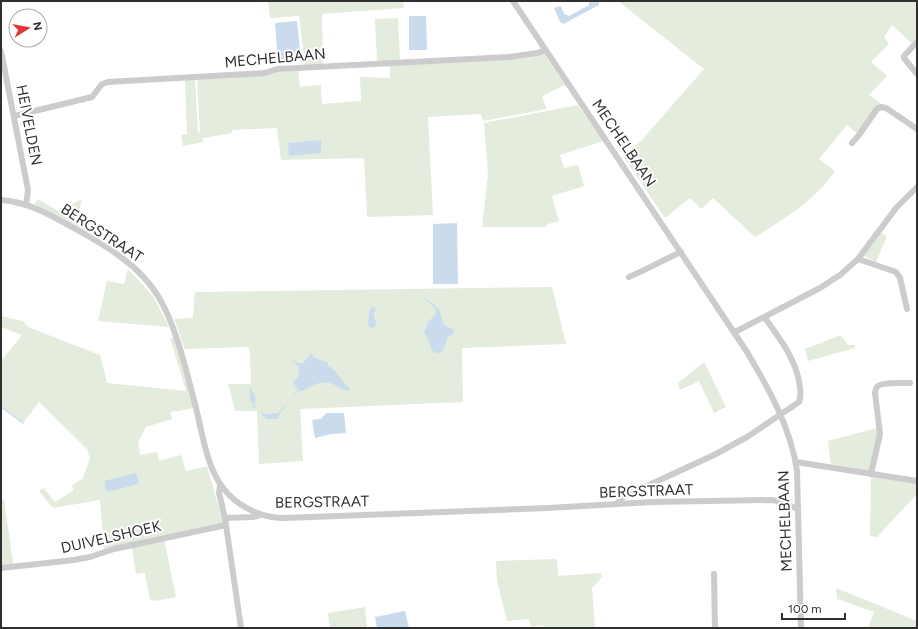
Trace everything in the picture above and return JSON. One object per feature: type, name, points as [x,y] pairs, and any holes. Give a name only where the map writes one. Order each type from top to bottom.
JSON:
[{"type":"street","name":"MECHELBAAN","points":[[513,1],[735,332],[759,371],[781,415],[790,439],[796,462],[801,628]]},
{"type":"street","points":[[917,42],[904,56],[904,58],[917,74]]},
{"type":"street","name":"MECHELBAAN","points":[[14,116],[92,97],[102,84],[108,82],[265,73],[277,69],[509,57],[538,54],[545,50]]},
{"type":"street","name":"HEIVELDEN","points":[[1,51],[28,190],[26,205]]},
{"type":"street","points":[[852,143],[877,109],[881,107],[886,108],[917,129]]},
{"type":"street","points":[[735,332],[765,318],[833,280],[858,259],[896,208],[917,187]]},
{"type":"street","name":"BERGSTRAAT","points":[[1,200],[26,205],[45,212],[83,233],[124,259],[138,271],[154,290],[165,308],[176,338],[195,405],[208,460],[220,485],[235,501],[260,515],[285,518],[548,508],[652,502],[771,500],[778,501],[798,509]]},
{"type":"street","points":[[629,277],[681,252]]},
{"type":"street","points":[[858,259],[896,272],[900,278],[907,309]]},
{"type":"street","points":[[616,504],[623,496],[727,448],[747,437],[799,402],[800,389],[796,368],[790,354],[765,318]]},
{"type":"street","points":[[871,474],[880,434],[875,393],[876,387],[878,385],[910,383]]},
{"type":"street","points":[[796,462],[917,481]]},
{"type":"street","points":[[220,485],[219,493],[225,518],[241,628]]},
{"type":"street","points":[[225,518],[253,517],[260,515]]},
{"type":"street","name":"DUIVELSHOEK","points":[[1,568],[90,557],[114,549],[226,525]]},
{"type":"street","points":[[714,574],[715,628]]},
{"type":"green space","points":[[268,1],[403,1],[404,8],[322,14],[323,64],[305,65],[299,16],[270,18]]},
{"type":"green space","points":[[618,1],[917,1],[917,38],[912,44],[892,25],[884,37],[889,44],[871,62],[887,76],[869,95],[881,103],[874,110],[860,136],[847,125],[819,159],[835,171],[827,182],[818,192],[798,208],[755,237],[713,198],[701,209],[690,198],[665,218],[623,156],[640,142],[704,69]]},
{"type":"green space","points":[[398,18],[400,60],[377,61],[375,19]]},
{"type":"green space","points":[[544,54],[565,85],[542,96],[547,109],[483,121],[481,114],[428,117],[433,215],[367,217],[364,158],[281,160],[277,128],[232,130],[232,133],[203,138],[203,142],[183,146],[181,135],[187,134],[185,80],[195,80],[198,133],[200,132],[197,80],[298,70],[300,87],[321,85],[322,104],[361,101],[360,77],[390,78],[390,66],[529,58]]},
{"type":"green space","points":[[578,105],[603,141],[560,155],[564,168],[578,165],[584,186],[552,196],[559,221],[548,224],[545,227],[482,227],[488,175],[484,123]]},
{"type":"green space","points":[[38,199],[58,211],[82,199],[77,219],[93,230],[91,234],[34,204]]},
{"type":"green space","points":[[881,233],[887,236],[876,262],[864,256]]},
{"type":"green space","points":[[128,269],[153,296],[169,327],[98,321],[107,281],[124,284]]},
{"type":"green space","points":[[552,287],[566,344],[462,348],[463,402],[300,409],[303,461],[259,464],[257,411],[235,411],[228,384],[251,384],[250,352],[248,347],[185,349],[174,319],[193,318],[195,292]]},
{"type":"green space","points":[[1,316],[23,321],[28,327],[100,355],[107,383],[186,391],[170,338],[175,337],[194,408],[171,412],[172,419],[146,427],[138,442],[140,455],[157,452],[159,461],[181,455],[186,471],[207,466],[223,522],[221,524],[104,550],[100,500],[53,508],[39,491],[44,488],[55,502],[74,490],[72,486],[83,478],[90,458],[87,449],[39,402],[23,423],[1,407],[1,361],[22,335],[1,327]]},
{"type":"green space","points":[[841,335],[848,345],[855,345],[855,348],[808,361],[805,349]]},
{"type":"green space","points":[[704,362],[726,407],[714,413],[699,381],[680,390],[678,383]]},
{"type":"green space","points":[[877,428],[878,436],[869,471],[831,464],[828,441]]},
{"type":"green space","points":[[871,476],[917,482],[917,494],[877,537],[870,536]]},
{"type":"green space","points":[[4,499],[13,564],[1,566],[1,500]]},
{"type":"green space","points":[[164,539],[176,597],[155,601],[150,600],[145,573],[136,574],[132,547]]},
{"type":"green space","points":[[557,559],[558,576],[601,573],[602,577],[592,588],[595,628],[544,628],[543,625],[531,627],[529,619],[507,621],[497,581],[496,561]]},
{"type":"green space","points":[[836,588],[917,621],[917,628],[868,628],[874,612],[837,599]]},
{"type":"green space","points":[[365,607],[367,628],[330,628],[328,613]]},
{"type":"water","points":[[589,1],[599,1],[599,5],[563,24],[560,22],[554,8],[561,6],[564,14],[569,16],[589,5]]},
{"type":"water","points":[[409,16],[426,16],[427,50],[409,50]]},
{"type":"water","points":[[297,21],[301,60],[278,61],[275,23]]},
{"type":"water","points":[[321,140],[321,153],[289,156],[288,143]]},
{"type":"water","points":[[457,223],[458,284],[433,284],[433,224]]},
{"type":"water","points":[[422,295],[439,309],[444,325],[455,330],[452,335],[447,338],[443,350],[439,353],[434,352],[424,333],[428,322],[435,315],[436,310]]},
{"type":"water","points":[[372,307],[376,310],[373,314],[377,324],[373,328],[369,327],[369,311]]},
{"type":"water","points":[[312,353],[313,357],[328,363],[328,366],[335,371],[350,388],[349,391],[332,384],[319,383],[312,385],[303,391],[299,391],[291,398],[298,390],[293,382],[298,377],[299,367],[292,360],[303,363]]},
{"type":"water","points":[[250,387],[256,398],[254,404],[259,409],[255,407],[252,408],[254,405],[250,399]]},
{"type":"water","points":[[290,400],[280,413],[278,419],[267,419],[263,416],[259,409],[264,414],[278,413]]},
{"type":"water","points":[[326,413],[344,413],[346,433],[331,434],[315,438],[312,420],[321,419]]},
{"type":"water","points":[[136,473],[139,484],[107,492],[104,481]]},
{"type":"water","points":[[405,611],[409,628],[377,628],[375,617]]},
{"type":"waterway","points":[[1,407],[23,423]]}]
